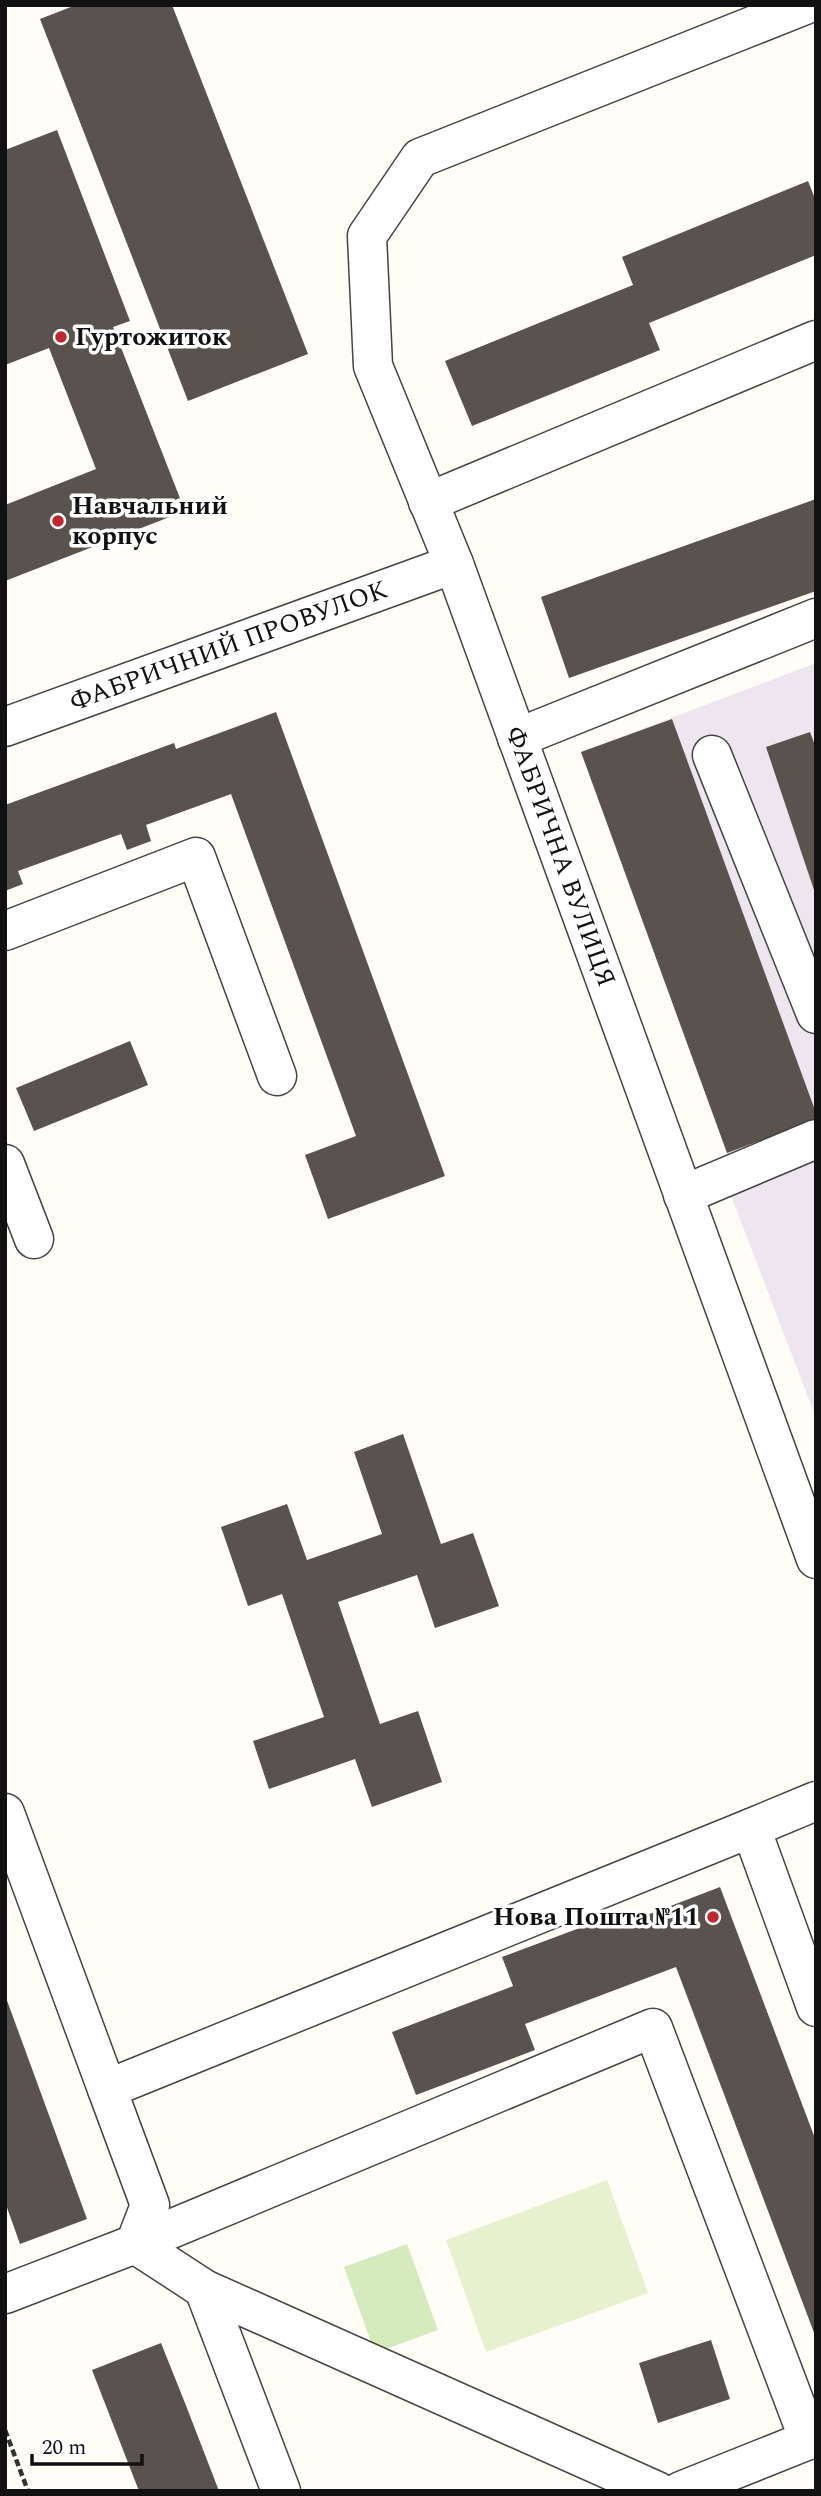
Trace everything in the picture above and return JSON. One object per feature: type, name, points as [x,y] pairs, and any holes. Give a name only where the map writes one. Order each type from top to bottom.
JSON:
[{"type":"street","name":"ФАБРИЧНА ВУЛИЦЯ","points":[[805,5],[420,158],[367,236],[373,366],[454,564],[816,1559]]},
{"type":"street","points":[[428,502],[816,340]]},
{"type":"street","name":"ФАБРИЧНИЙ ПРОВУЛОК","points":[[5,727],[454,564]]},
{"type":"street","points":[[517,738],[816,618]]},
{"type":"street","points":[[712,755],[816,1014]]},
{"type":"street","points":[[5,931],[144,860],[196,857],[277,1076]]},
{"type":"street","points":[[683,1195],[816,1139]]},
{"type":"street","points":[[5,1164],[34,1239]]},
{"type":"street","points":[[107,2089],[816,1801]]},
{"type":"street","points":[[5,1813],[150,2205],[135,2244]]},
{"type":"street","points":[[751,1828],[816,2007]]},
{"type":"street","points":[[5,2294],[135,2244],[653,2028],[812,2438],[681,2491]]},
{"type":"street","points":[[135,2244],[204,2289],[657,2491]]},
{"type":"street","points":[[204,2289],[281,2491]]},
{"type":"path","points":[[5,2430],[28,2491]]},
{"type":"shaded area","points":[[816,663],[816,1418],[727,1185],[727,1152],[581,752]]},
{"type":"green space","points":[[607,2180],[648,2293],[486,2352],[446,2240]]},
{"type":"green space","points":[[407,2244],[438,2330],[375,2353],[344,2267]]},
{"type":"building","points":[[76,5],[172,5],[308,354],[188,401],[40,19]]},
{"type":"building","name":"Гуртожиток","points":[[57,130],[130,321],[113,327],[185,511],[5,581],[5,505],[96,469],[49,348],[5,365],[5,150]]},
{"type":"building","points":[[808,181],[816,201],[816,255],[649,323],[660,350],[472,426],[445,361],[633,285],[622,257]]},
{"type":"building","points":[[816,499],[816,591],[569,678],[541,597]]},
{"type":"building","points":[[276,712],[445,1176],[328,1219],[305,1155],[356,1136],[231,794],[146,825],[151,841],[127,850],[121,834],[18,871],[23,884],[5,891],[5,805],[174,743],[176,749]]},
{"type":"building","points":[[672,719],[816,1113],[816,1120],[727,1153],[581,752]]},
{"type":"building","points":[[810,732],[816,748],[815,893],[766,747]]},
{"type":"building","points":[[130,1041],[148,1085],[34,1131],[16,1088]]},
{"type":"building","points":[[403,1434],[441,1544],[473,1533],[499,1606],[435,1628],[417,1575],[338,1602],[380,1724],[418,1711],[442,1782],[372,1807],[355,1759],[269,1789],[253,1741],[324,1717],[282,1594],[248,1606],[221,1527],[287,1504],[307,1560],[382,1534],[354,1452]]},
{"type":"building","points":[[720,1887],[816,2141],[816,2338],[676,1967],[525,2024],[535,2050],[416,2095],[392,2032],[513,1986],[502,1957],[617,1914],[621,1925]]},
{"type":"building","points":[[5,1995],[87,2219],[20,2244],[5,2202]]},
{"type":"building","points":[[711,2340],[730,2399],[658,2423],[639,2363]]},
{"type":"building","points":[[161,2343],[219,2491],[139,2491],[92,2370]]},
{"type":"place","name":"Гуртожиток","points":[[61,337]]},
{"type":"place","name":"Навчальний корпус","points":[[58,521]]},
{"type":"place","name":"Нова Пошта №11","points":[[713,1917]]}]
